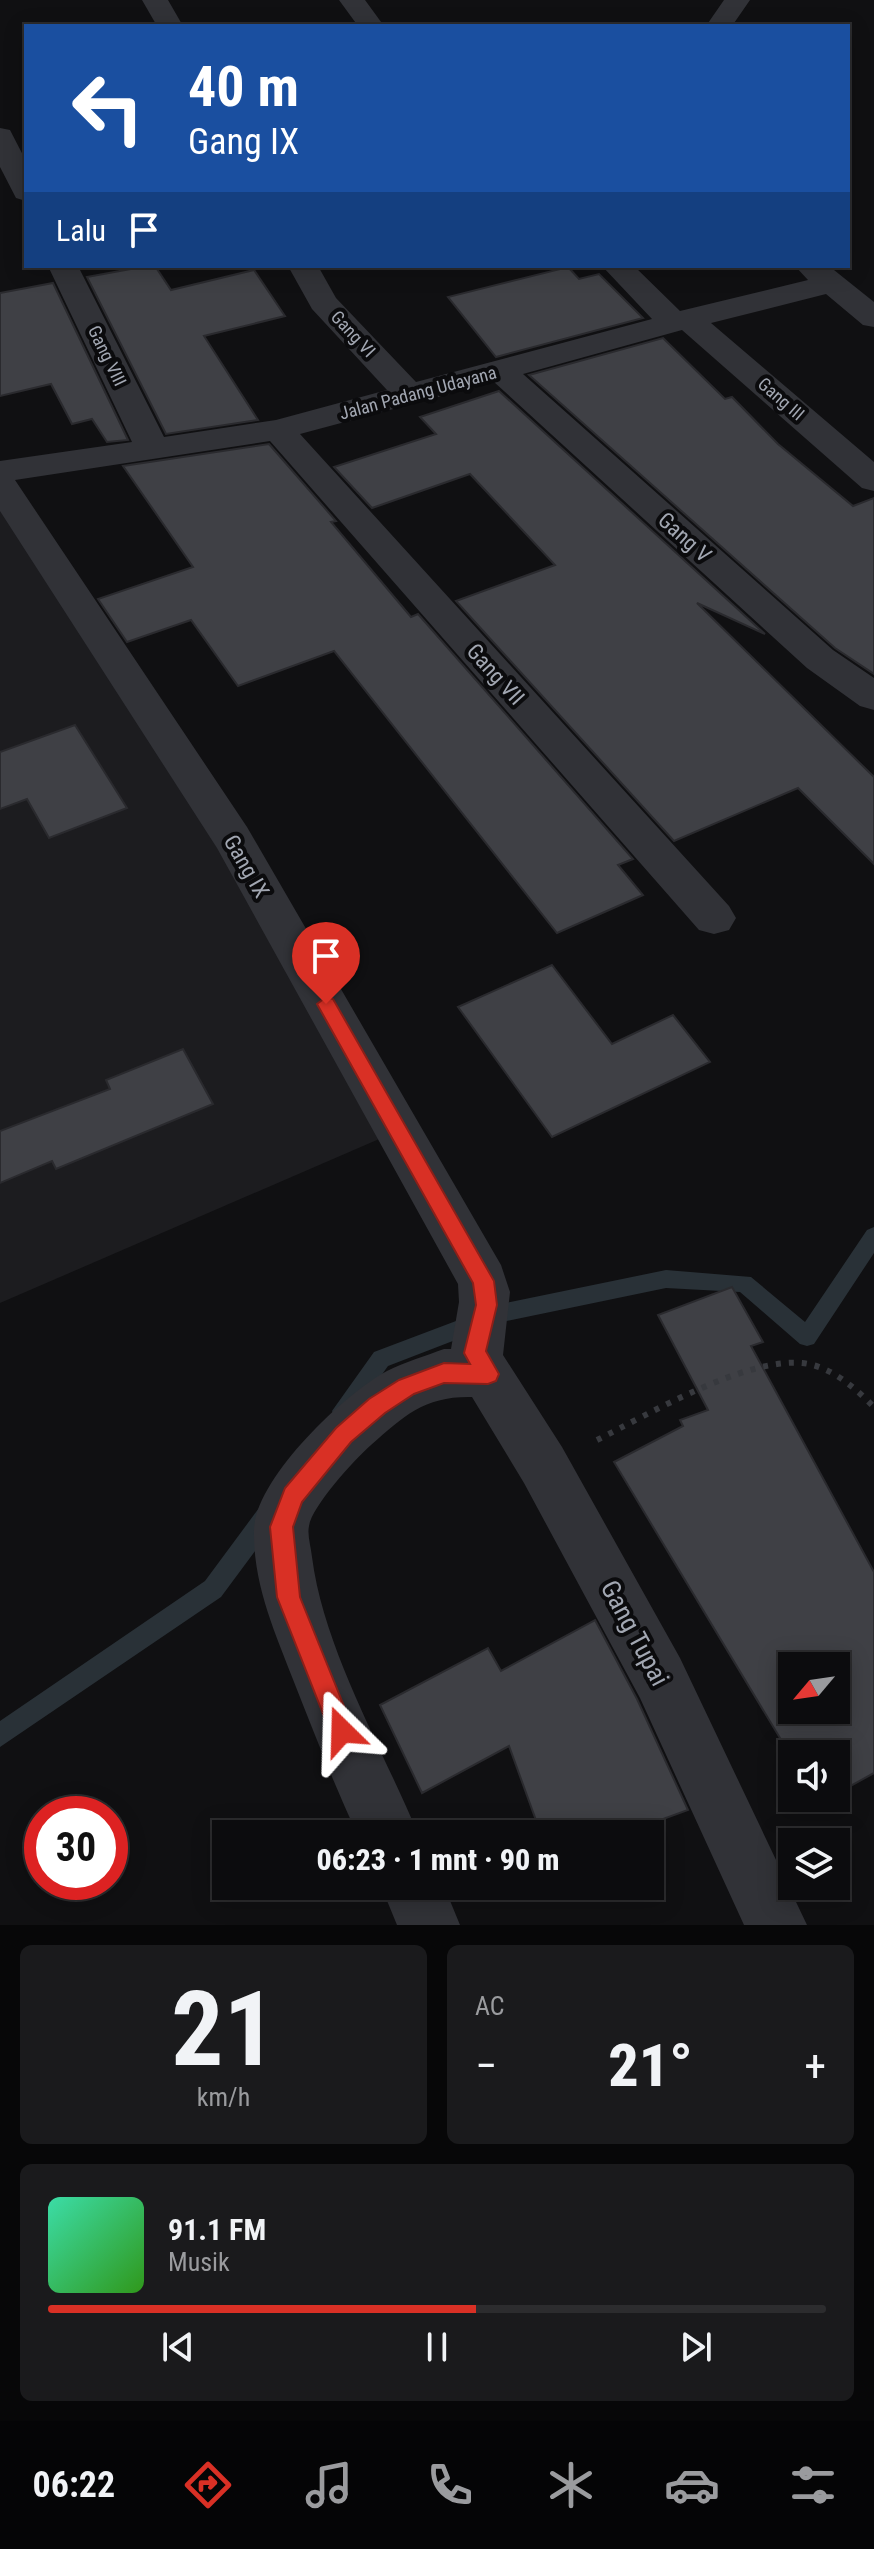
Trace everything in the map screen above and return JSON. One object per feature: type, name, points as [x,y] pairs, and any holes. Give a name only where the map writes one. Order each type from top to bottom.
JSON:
[{"type":"street","points":[[155,0],[169,24]]},
{"type":"street","points":[[352,0],[370,24]]},
{"type":"street","points":[[720,24],[737,0]]},
{"type":"street","points":[[0,136],[24,188]]},
{"type":"street","name":"Gang VIII","points":[[64,268],[152,447]]},
{"type":"street","name":"Gang VI","points":[[304,268],[323,302],[411,396]]},
{"type":"street","name":"Gang III","points":[[619,268],[874,480]]},
{"type":"street","points":[[820,275],[874,318]]},
{"type":"street","name":"Jalan Padang Udayana","points":[[0,472],[278,430],[681,321],[820,275]]},
{"type":"street","name":"Gang V","points":[[501,371],[820,659],[874,697]]},
{"type":"street","name":"Gang VII","points":[[278,430],[714,918]]},
{"type":"street","name":"Gang IX","points":[[0,484],[232,838],[483,1281],[486,1305],[481,1363]]},
{"type":"street","points":[[382,1820],[353,1758],[289,1597],[281,1527],[293,1496],[343,1435],[377,1406],[407,1387],[481,1363]]},
{"type":"street","name":"Gang Tupai","points":[[481,1363],[543,1465],[660,1678],[776,1925]]},
{"type":"street","points":[[418,1900],[429,1925]]},
{"type":"path","points":[[543,1465],[762,1367],[802,1363],[850,1382],[874,1407]]},
{"type":"shaded area","points":[[0,502],[400,1130],[0,1303]]},
{"type":"building","points":[[136,268],[156,268],[171,290],[254,270],[285,316],[204,336],[258,420],[166,434],[87,277]]},
{"type":"building","points":[[569,268],[579,279],[599,274],[643,318],[496,357],[448,297]]},
{"type":"building","points":[[53,283],[128,440],[107,442],[92,419],[72,424],[51,384],[0,396],[0,293]]},
{"type":"building","points":[[663,338],[725,399],[732,397],[778,444],[853,506],[874,498],[874,674],[835,648],[529,375]]},
{"type":"building","points":[[499,391],[765,634],[697,603],[874,777],[874,864],[798,788],[674,841],[456,601],[555,565],[470,474],[372,508],[334,467],[436,434],[420,417]]},
{"type":"building","points":[[269,444],[336,521],[331,522],[411,617],[418,614],[633,859],[618,865],[643,895],[557,933],[334,651],[238,686],[191,620],[127,642],[98,599],[193,567],[123,466]]},
{"type":"building","points":[[75,725],[127,808],[49,838],[27,799],[0,809],[0,752]]},
{"type":"building","points":[[552,965],[612,1044],[673,1015],[710,1062],[552,1137],[458,1007]]},
{"type":"building","points":[[183,1049],[213,1104],[56,1169],[52,1161],[0,1183],[0,1131],[110,1089],[106,1080]]},
{"type":"building","points":[[732,1287],[763,1342],[751,1346],[874,1572],[874,1773],[850,1786],[850,1740],[781,1740],[614,1462],[683,1426],[680,1420],[708,1410],[658,1315]]},
{"type":"building","points":[[595,1620],[637,1699],[688,1810],[660,1820],[536,1820],[509,1746],[422,1793],[380,1705],[488,1648],[501,1671]]},
{"type":"waterway","points":[[343,1411],[381,1359],[501,1313],[666,1279],[744,1283],[807,1337],[874,1236]]},
{"type":"waterway","points":[[0,1735],[213,1589],[267,1516]]},
{"type":"route","points":[[326,1004],[483,1281],[486,1305],[475,1353],[488,1374],[444,1373],[407,1387],[377,1406],[343,1435],[293,1496],[281,1527],[289,1597],[342,1731]]}]
